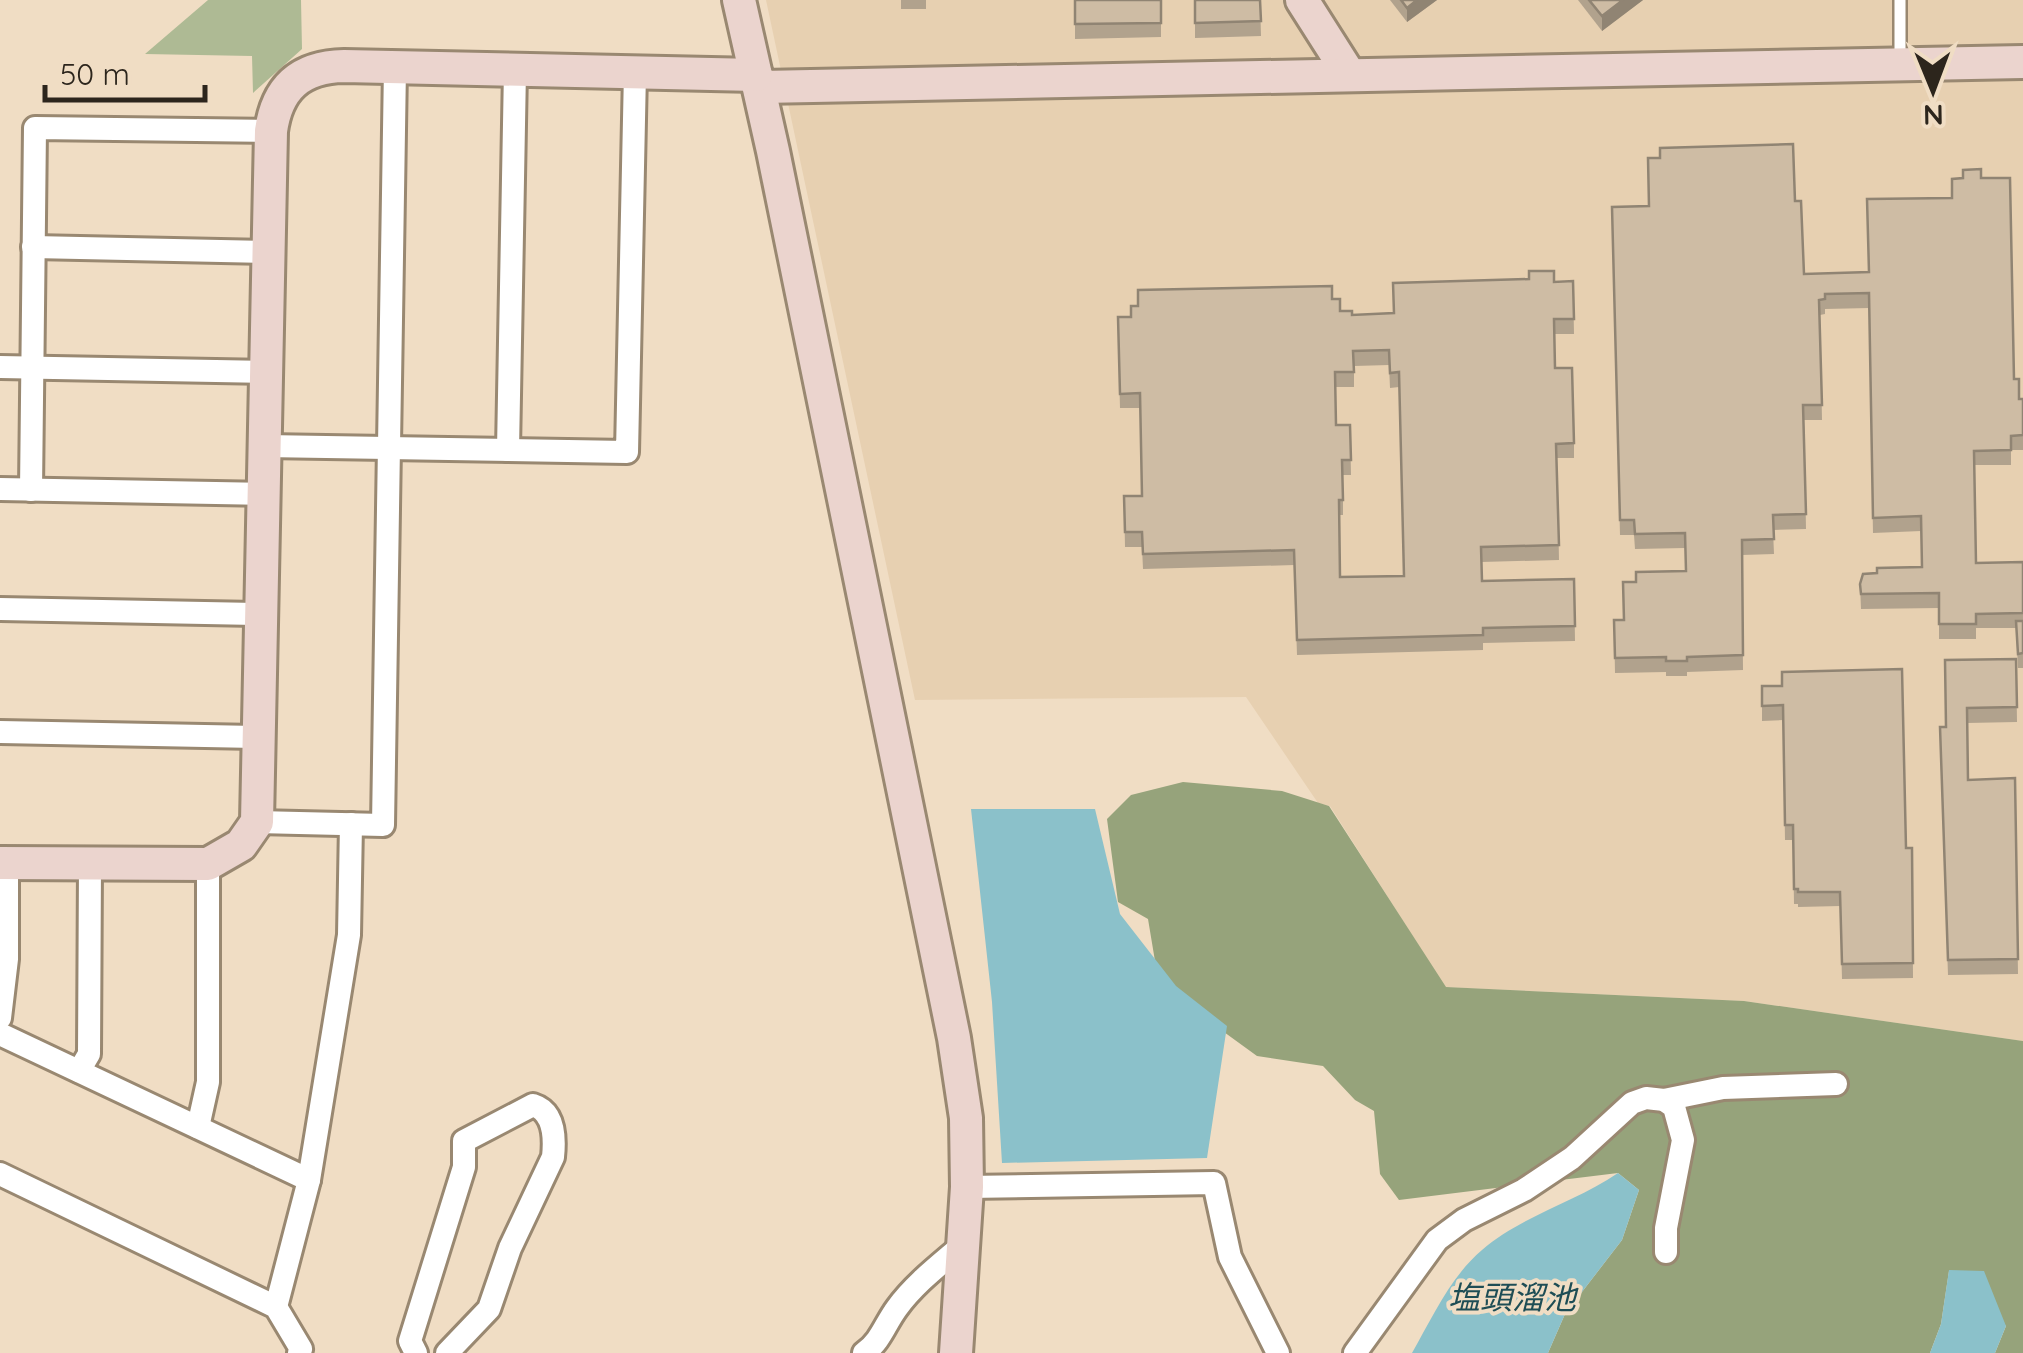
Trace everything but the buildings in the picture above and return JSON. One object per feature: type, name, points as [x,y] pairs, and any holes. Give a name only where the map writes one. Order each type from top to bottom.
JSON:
[{"type":"street","points":[[739,0],[954,1038],[966,1118],[967,1187],[956,1353]]},
{"type":"street","points":[[1302,0],[1349,74]]},
{"type":"street","points":[[0,1018],[7,960],[4,863],[208,864],[240,844],[257,822],[270,131],[280,97],[306,74],[322,66],[635,72],[758,81],[2023,62]]},
{"type":"street","points":[[257,822],[383,825],[395,67]]},
{"type":"street","points":[[508,450],[515,70]]},
{"type":"street","points":[[265,446],[627,452],[635,72]]},
{"type":"street","points":[[30,490],[35,128],[270,131]]},
{"type":"street","points":[[34,247],[268,252]]},
{"type":"street","points":[[0,367],[266,372]]},
{"type":"street","points":[[0,489],[264,494]]},
{"type":"street","points":[[0,609],[262,614]]},
{"type":"street","points":[[0,732],[260,737]]},
{"type":"street","points":[[276,1307],[309,1180],[350,935],[351,824]]},
{"type":"street","points":[[198,1127],[208,1082],[208,864]]},
{"type":"street","points":[[79,1071],[90,1054],[90,865]]},
{"type":"street","points":[[0,1034],[309,1180]]},
{"type":"street","points":[[1355,1353],[1437,1240],[1464,1220],[1524,1190],[1572,1158],[1632,1103],[1723,1088],[1836,1084]]},
{"type":"street","points":[[1664,1100],[1674,1107],[1684,1140],[1666,1228],[1666,1252]]},
{"type":"street","points":[[416,1353],[410,1341],[464,1168],[464,1141],[534,1106],[544,1108],[555,1142],[552,1157],[510,1248],[489,1308],[447,1353]]},
{"type":"street","points":[[0,1174],[276,1307],[301,1348],[299,1353]]},
{"type":"street","points":[[967,1187],[1214,1183],[1230,1256],[1278,1353]]},
{"type":"street","points":[[864,1353],[876,1345],[895,1310],[914,1288],[966,1242]]},
{"type":"lane","points":[[1900,0],[1900,64]]},
{"type":"shaded area","points":[[766,0],[2023,0],[2023,1041],[1744,1001],[1445,987],[1330,806],[1318,803],[1246,697],[915,700]]},
{"type":"green space","points":[[208,0],[301,0],[302,49],[253,93],[252,56],[145,54]]},
{"type":"green space","points":[[1183,782],[1282,791],[1329,806],[1446,987],[1744,1001],[2023,1041],[2023,1353],[1995,1353],[2006,1326],[1949,1271],[1941,1324],[1930,1353],[1548,1353],[1565,1314],[1622,1240],[1639,1190],[1618,1173],[1399,1200],[1380,1174],[1374,1111],[1355,1100],[1323,1066],[1257,1056],[1195,1011],[1156,967],[1148,919],[1118,902],[1107,819],[1131,795]]},
{"type":"water","points":[[971,809],[1095,809],[1120,914],[1176,986],[1227,1026],[1207,1158],[1002,1163],[992,1002]]},
{"type":"water","name":"塩頭溜池","points":[[1618,1173],[1639,1190],[1622,1240],[1565,1314],[1548,1353],[1412,1353],[1452,1285],[1482,1250],[1514,1228]]},
{"type":"water","points":[[1949,1270],[1984,1271],[2006,1326],[1995,1353],[1930,1353],[1941,1324]]}]
